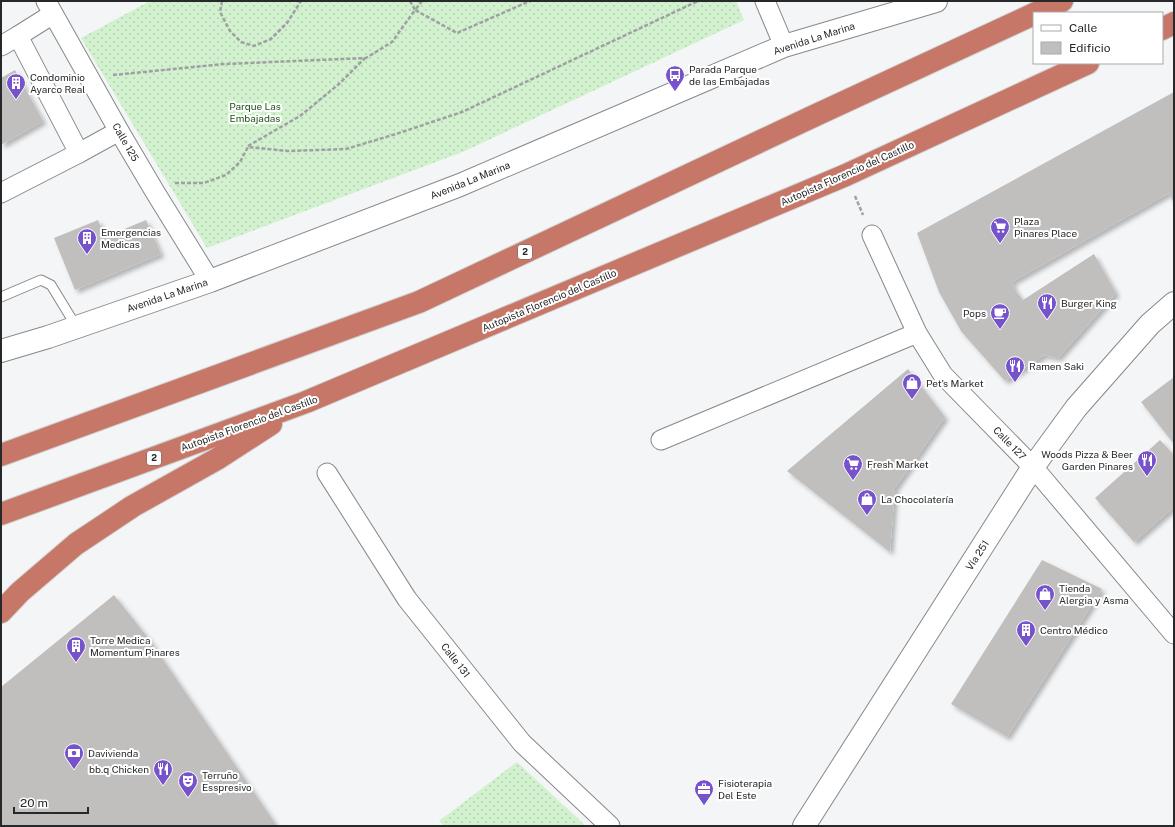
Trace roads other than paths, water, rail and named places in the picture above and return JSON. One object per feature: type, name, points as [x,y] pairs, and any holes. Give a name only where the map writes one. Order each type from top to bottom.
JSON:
[{"type":"highway","name":"2","points":[[1039,12],[1062,1]]},
{"type":"highway","name":"2","points":[[1,455],[419,302],[816,115],[1033,15]]},
{"type":"highway","points":[[1163,28],[1174,23]]},
{"type":"highway","name":"Autopista Florencio del Castillo","points":[[1,514],[306,402],[846,175],[1086,64]]},
{"type":"highway","points":[[1,612],[20,592],[76,544],[133,506],[217,459],[306,402]]},
{"type":"street","points":[[765,1],[784,46]]},
{"type":"street","name":"Avenida La Marina","points":[[1,351],[48,337],[76,326],[210,281],[460,184],[784,46],[936,1]]},
{"type":"street","points":[[1,46],[18,36],[50,8]]},
{"type":"street","name":"Calle 125","points":[[50,8],[119,131],[210,281]]},
{"type":"street","points":[[18,36],[79,153]]},
{"type":"street","points":[[1,193],[119,131]]},
{"type":"street","name":"Calle 127","points":[[872,235],[917,333],[943,374],[1033,467],[1174,634]]},
{"type":"street","name":"Vía 251","points":[[804,826],[1033,467],[1076,408],[1150,324],[1174,303]]},
{"type":"street","points":[[661,440],[917,333]]},
{"type":"street","name":"Calle 131","points":[[327,473],[407,599],[522,743],[610,826]]},
{"type":"lane","points":[[1,297],[42,280],[51,285],[76,326]]},
{"type":"place","name":"Parada Parque de las Embajadas","points":[[675,92]]},
{"type":"place","name":"Condominio Ayarco Real","points":[[16,100]]},
{"type":"place","name":"Plaza Pinares Place","points":[[1000,244]]},
{"type":"place","name":"Emergencias Medicas","points":[[87,255]]},
{"type":"place","name":"Burger King","points":[[1047,320]]},
{"type":"place","name":"Pops","points":[[1000,330]]},
{"type":"place","name":"Ramen Saki","points":[[1015,383]]},
{"type":"place","name":"Pet's Market","points":[[912,400]]},
{"type":"place","name":"Woods Pizza & Beer Garden Pinares","points":[[1147,477]]},
{"type":"place","name":"Fresh Market","points":[[853,481]]},
{"type":"place","name":"La Chocolatería","points":[[867,516]]},
{"type":"place","name":"Tienda Alergia y Asma","points":[[1045,611]]},
{"type":"place","name":"Centro Médico","points":[[1026,647]]},
{"type":"place","name":"Torre Medica Momentum Pinares","points":[[76,663]]},
{"type":"place","name":"Davivienda","points":[[74,770]]},
{"type":"place","name":"bb.q Chicken","points":[[163,786]]},
{"type":"place","name":"Terruño Esspresivo","points":[[188,798]]},
{"type":"place","name":"Fisioterapia Del Este","points":[[704,806]]},
{"type":"park label","name":"Parque Las Embajadas","points":[[255,112]]}]
